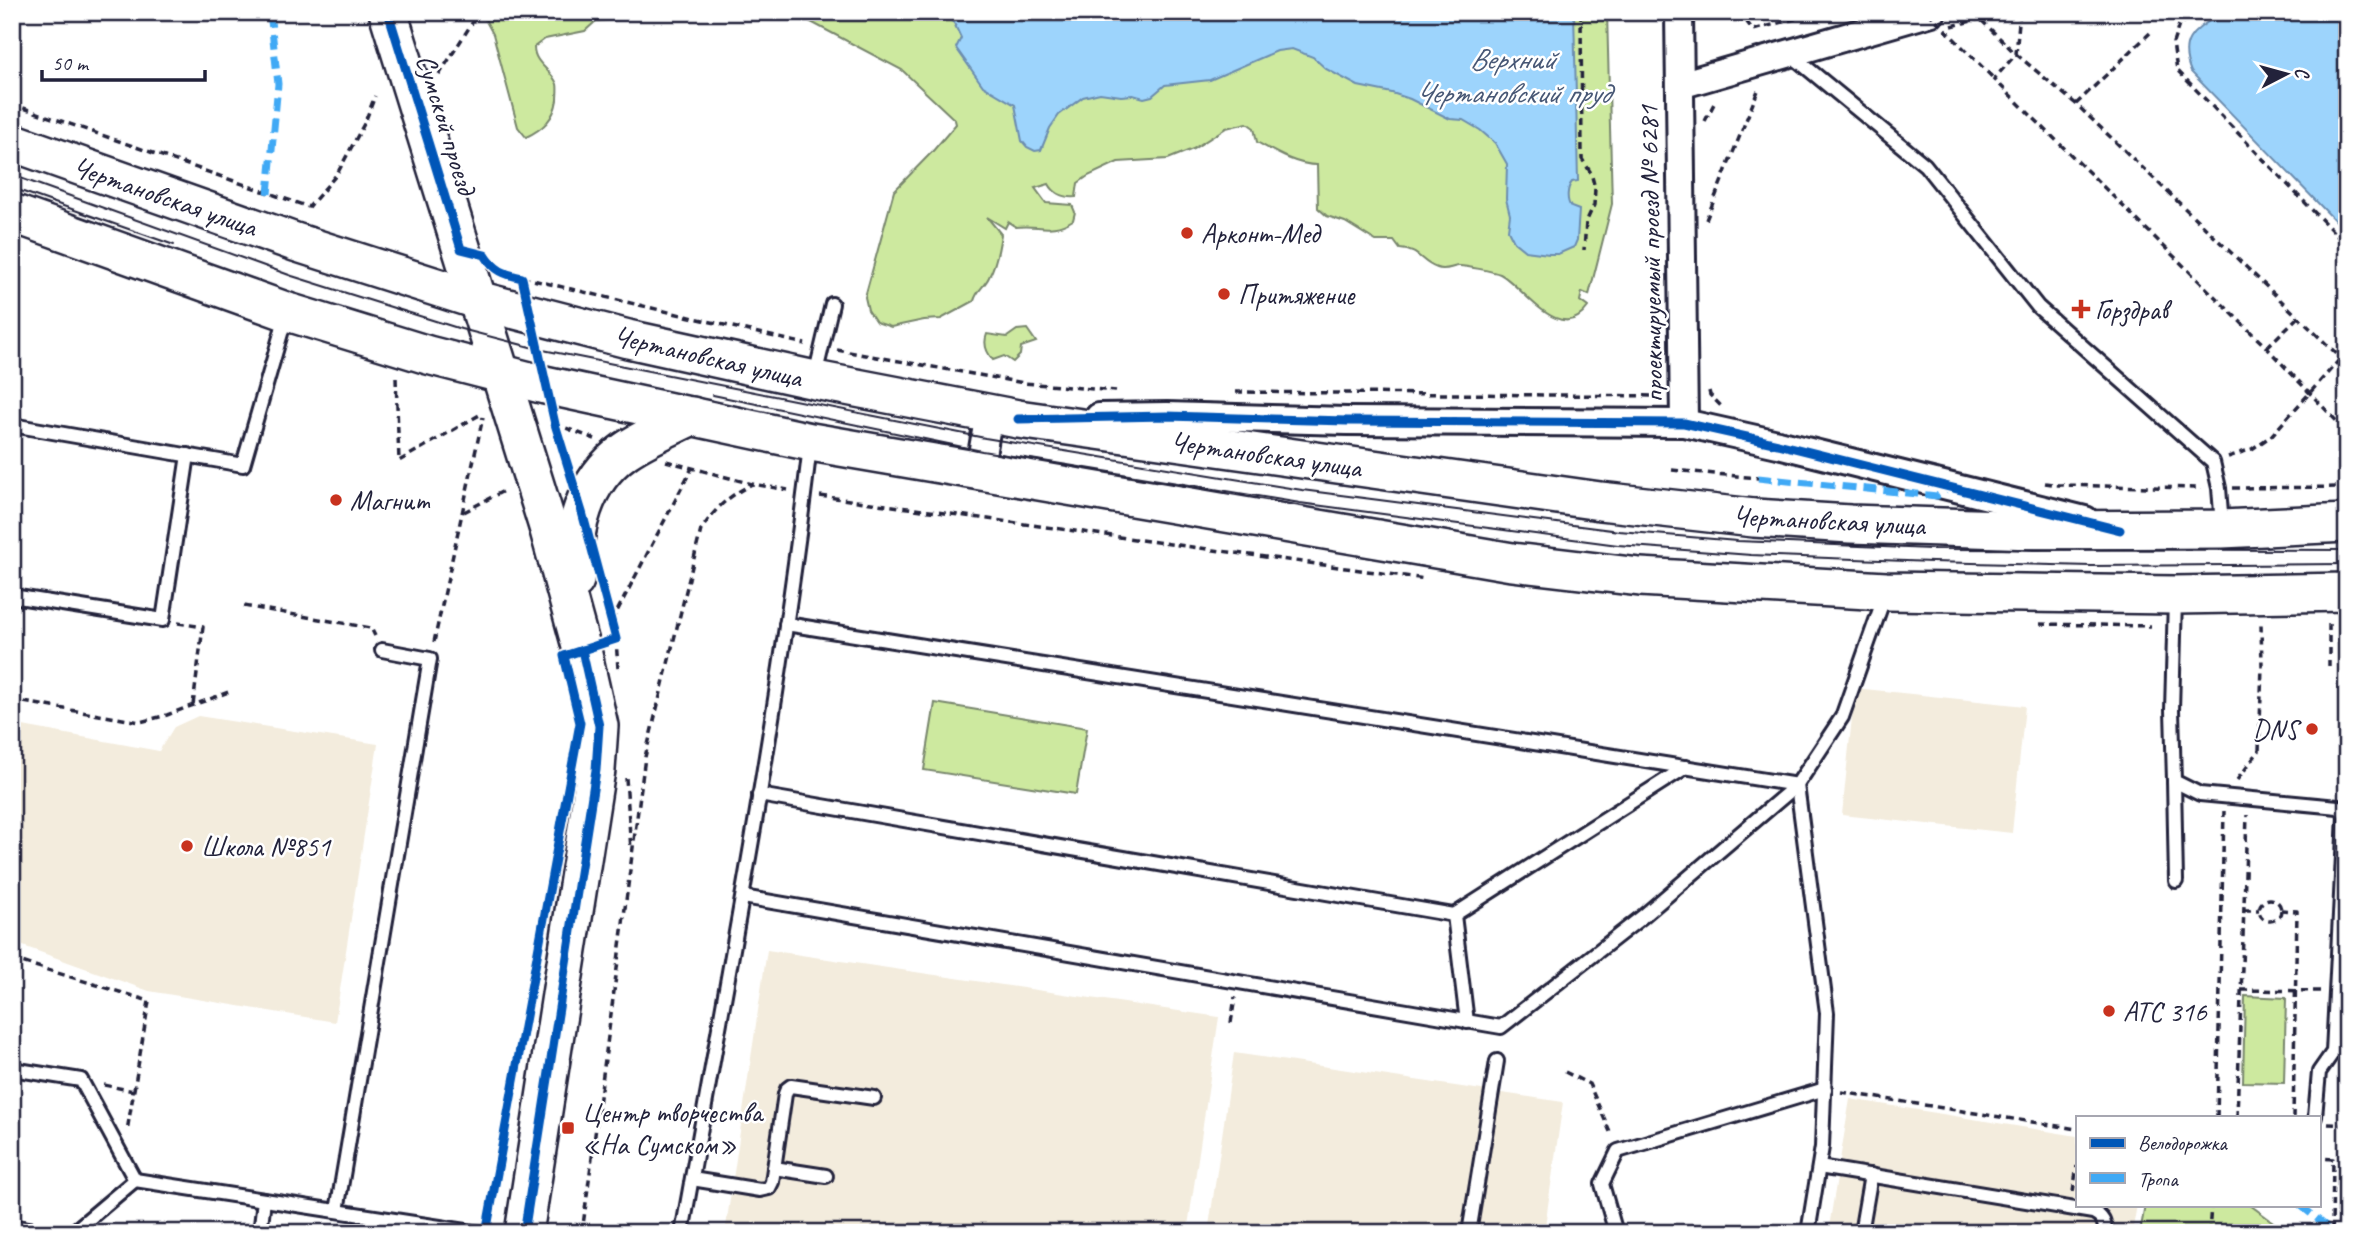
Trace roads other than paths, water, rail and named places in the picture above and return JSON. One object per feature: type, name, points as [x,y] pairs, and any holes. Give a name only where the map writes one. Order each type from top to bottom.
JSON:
[{"type":"main road","name":"Сумской проезд","points":[[388,12],[549,530],[582,650],[599,726],[596,770],[524,1233]]},
{"type":"main road","name":"Чертановская улица","points":[[12,142],[295,242],[477,300],[628,339],[818,364],[1004,416],[1600,500],[1754,518],[2034,530],[2222,529],[2347,523]]},
{"type":"main road","points":[[12,213],[288,312],[428,355],[499,373],[811,442],[1512,562],[1640,577],[1886,591],[2175,595],[2347,592]]},
{"type":"main road","points":[[582,650],[573,563],[575,535],[586,497],[603,471],[626,451],[692,416]]},
{"type":"street","name":"проектируемый проезд № 6281","points":[[1679,12],[1684,423]]},
{"type":"street","points":[[1680,85],[1790,53],[1930,19]]},
{"type":"street","points":[[979,472],[1004,416],[1684,423],[1805,450],[2120,530]]},
{"type":"lane","points":[[1790,53],[1925,165],[2038,307],[2213,462],[2222,529]]},
{"type":"lane","points":[[818,364],[832,304]]},
{"type":"lane","points":[[12,425],[243,464],[288,312]]},
{"type":"lane","points":[[682,1233],[760,795],[811,442]]},
{"type":"lane","points":[[12,596],[163,620],[188,455]]},
{"type":"lane","points":[[743,897],[1501,1027],[1642,917],[1797,785],[1842,717],[1886,591]]},
{"type":"lane","points":[[2175,595],[2172,710],[2176,881]]},
{"type":"lane","points":[[786,624],[1797,785]]},
{"type":"lane","points":[[337,1211],[430,659],[382,650]]},
{"type":"lane","points":[[760,795],[1454,915],[1686,767]]},
{"type":"lane","points":[[2174,780],[2200,794],[2338,807],[2343,810],[2345,816],[2333,1052],[2319,1072],[2315,1116]]},
{"type":"lane","points":[[1797,785],[1827,1013],[1819,1167],[1808,1233]]},
{"type":"lane","points":[[1454,915],[1467,1022]]},
{"type":"lane","points":[[1469,1233],[1497,1061]]},
{"type":"lane","points":[[12,1069],[81,1080],[135,1180]]},
{"type":"lane","points":[[692,1180],[765,1190],[772,1182],[787,1089],[796,1086],[874,1098]]},
{"type":"lane","points":[[1616,1233],[1602,1184],[1618,1151],[1825,1089]]},
{"type":"lane","points":[[1819,1167],[2070,1208],[2100,1215],[2105,1222],[2105,1233]]},
{"type":"lane","points":[[774,1168],[826,1176]]},
{"type":"lane","points":[[1861,1233],[1871,1175]]},
{"type":"lane","points":[[72,1233],[135,1180],[479,1233]]},
{"type":"lane","points":[[260,1233],[264,1200]]},
{"type":"lane","points":[[12,1226],[52,1233]]},
{"type":"water","name":"Верхний Чертановский пруд","points":[[940,12],[1574,12],[1578,181],[1572,182],[1569,187],[1568,201],[1571,207],[1579,210],[1577,240],[1574,247],[1558,254],[1525,251],[1514,242],[1508,230],[1510,215],[1506,199],[1507,164],[1495,143],[1463,120],[1450,119],[1392,93],[1358,86],[1326,69],[1313,57],[1292,49],[1277,51],[1210,80],[1165,85],[1152,96],[1144,98],[1100,93],[1083,97],[1059,115],[1041,150],[1035,151],[1022,141],[1015,105],[983,86],[956,48],[961,38],[954,23]]},
{"type":"water","points":[[2223,12],[2347,12],[2347,233],[2191,72],[2186,50],[2188,42],[2198,29]]},
{"type":"tram line","points":[[12,175],[292,276],[461,329],[538,349],[985,438],[1302,490],[1619,531],[1737,541],[1931,549],[2347,550]]},
{"type":"tram line","points":[[12,188],[174,245]]},
{"type":"tram line","points":[[713,395],[982,451],[1300,503],[1618,545],[1751,555],[1932,562],[2091,566],[2347,564]]},
{"type":"place","name":"Арконт-Мед","points":[[1187,233]]},
{"type":"place","name":"Притяжение","points":[[1224,294]]},
{"type":"place","name":"Горздрав","points":[[2081,309]]},
{"type":"place","name":"Магнит","points":[[336,500]]},
{"type":"place","name":"DNS","points":[[2312,729]]},
{"type":"place","name":"Школа №851","points":[[187,846]]},
{"type":"place","name":"АТС 316","points":[[2109,1011]]},
{"type":"place","name":"Центр творчества «На Сумском»","points":[[568,1128]]}]
